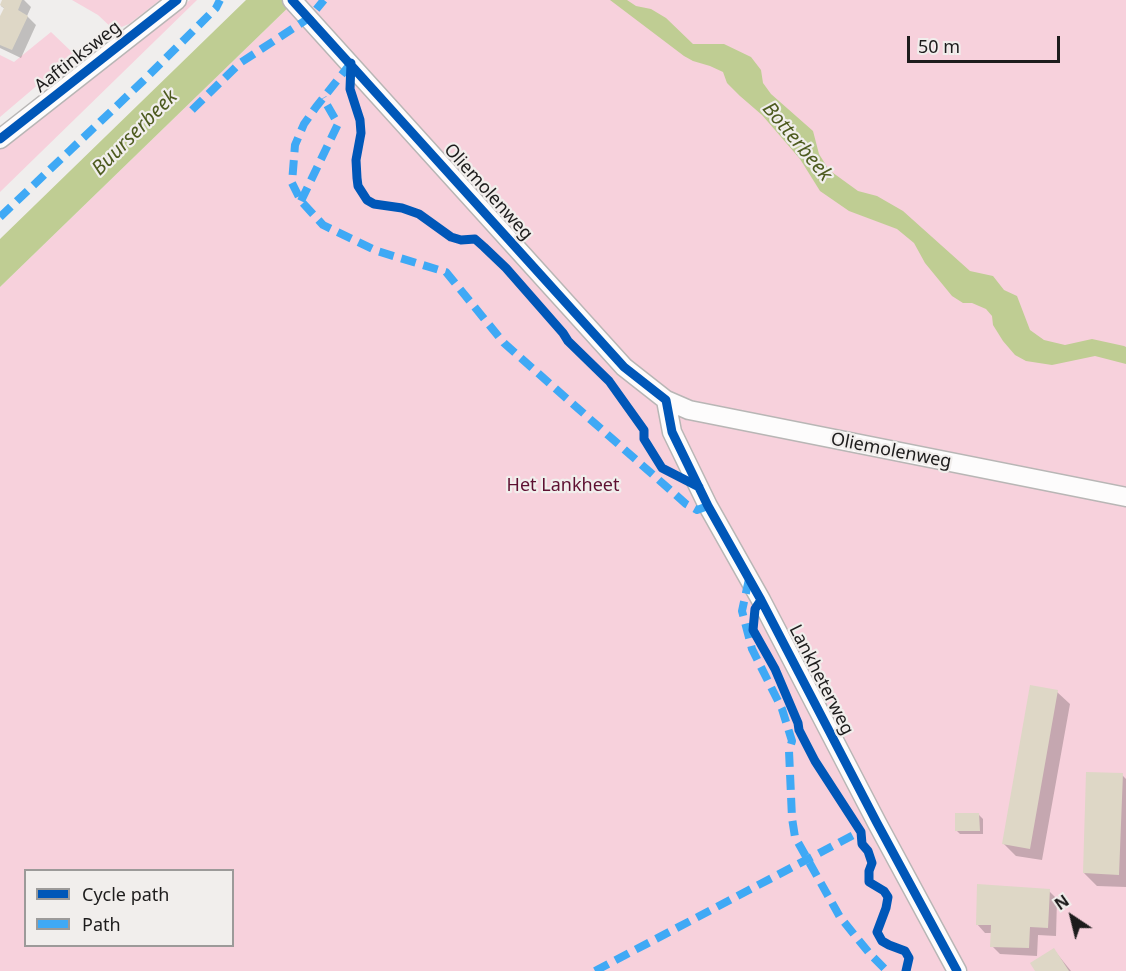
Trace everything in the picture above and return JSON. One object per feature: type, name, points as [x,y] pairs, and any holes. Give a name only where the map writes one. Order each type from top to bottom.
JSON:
[{"type":"street","name":"Aaftinksweg","points":[[0,139],[177,0]]},
{"type":"street","name":"Oliemolenweg","points":[[296,5],[624,367],[666,400],[689,410],[1126,497]]},
{"type":"street","name":"Lankheterweg","points":[[666,400],[672,432],[708,506],[761,600],[957,971]]},
{"type":"green space","points":[[72,0],[160,0],[129,24],[114,30],[98,15]]},
{"type":"green space","points":[[190,0],[197,0],[0,192],[0,148]]},
{"type":"green space","name":"Het Lankheet","points":[[296,0],[1126,0],[1126,971],[0,971],[0,287]]},
{"type":"green space","points":[[51,32],[74,54],[0,117],[0,55],[14,62]]},
{"type":"water","name":"Buurserbeek","points":[[246,0],[296,0],[0,287],[0,239]]},
{"type":"water","name":"Botterbeek","points":[[610,0],[627,0],[636,6],[651,9],[666,18],[693,44],[724,44],[751,57],[761,70],[763,83],[771,94],[813,131],[819,154],[829,170],[858,191],[877,196],[903,211],[970,271],[993,276],[1004,290],[1017,296],[1030,330],[1044,340],[1065,345],[1092,339],[1124,346],[1126,347],[1126,364],[1095,356],[1052,365],[1026,361],[1015,355],[1003,341],[993,325],[992,316],[986,309],[972,303],[963,303],[952,296],[925,263],[914,243],[897,229],[849,211],[820,191],[800,159],[762,115],[727,83],[723,72],[684,56]]},
{"type":"building","points":[[2,0],[22,0],[18,10],[28,16],[12,50],[0,45],[0,16],[4,8],[0,5]]},
{"type":"building","points":[[1030,685],[1058,690],[1030,849],[1002,844]]},
{"type":"building","points":[[1086,772],[1123,773],[1119,875],[1083,873]]},
{"type":"building","points":[[955,813],[979,813],[980,831],[955,831]]},
{"type":"building","points":[[977,884],[1050,889],[1048,928],[1030,927],[1029,948],[990,947],[991,925],[976,925]]},
{"type":"building","points":[[1054,948],[1069,971],[1035,971],[1030,963]]},
{"type":"marked path","points":[[0,217],[143,81],[216,8],[220,0]]},
{"type":"marked path","points":[[192,110],[240,63],[309,18],[324,0]]},
{"type":"marked path","points":[[351,63],[304,124],[295,145],[292,183],[301,201],[323,225],[377,251],[446,272],[504,343],[686,504],[697,510],[708,506]]},
{"type":"marked path","points":[[301,201],[338,124],[323,98]]},
{"type":"marked path","points":[[749,579],[742,611],[752,649],[782,709],[792,741],[789,751],[795,837],[840,917],[887,971]]},
{"type":"marked path","points":[[595,971],[863,830]]},
{"type":"cycle path","points":[[0,139],[177,0]]},
{"type":"cycle path","points":[[292,0],[624,367],[666,400],[672,432],[708,506],[761,600],[957,971]]},
{"type":"cycle path","points":[[351,63],[350,89],[360,120],[361,133],[356,160],[357,178],[358,186],[367,200],[374,204],[402,208],[419,214],[451,237],[461,240],[475,239],[506,268],[568,341],[609,381],[644,430],[644,439],[662,468],[699,487]]},
{"type":"cycle path","points":[[761,600],[755,609],[753,630],[775,669],[799,730],[815,761],[861,832],[862,844],[868,851],[872,863],[869,882],[884,891],[888,897],[877,932],[882,941],[905,951],[909,958],[906,971]]}]
